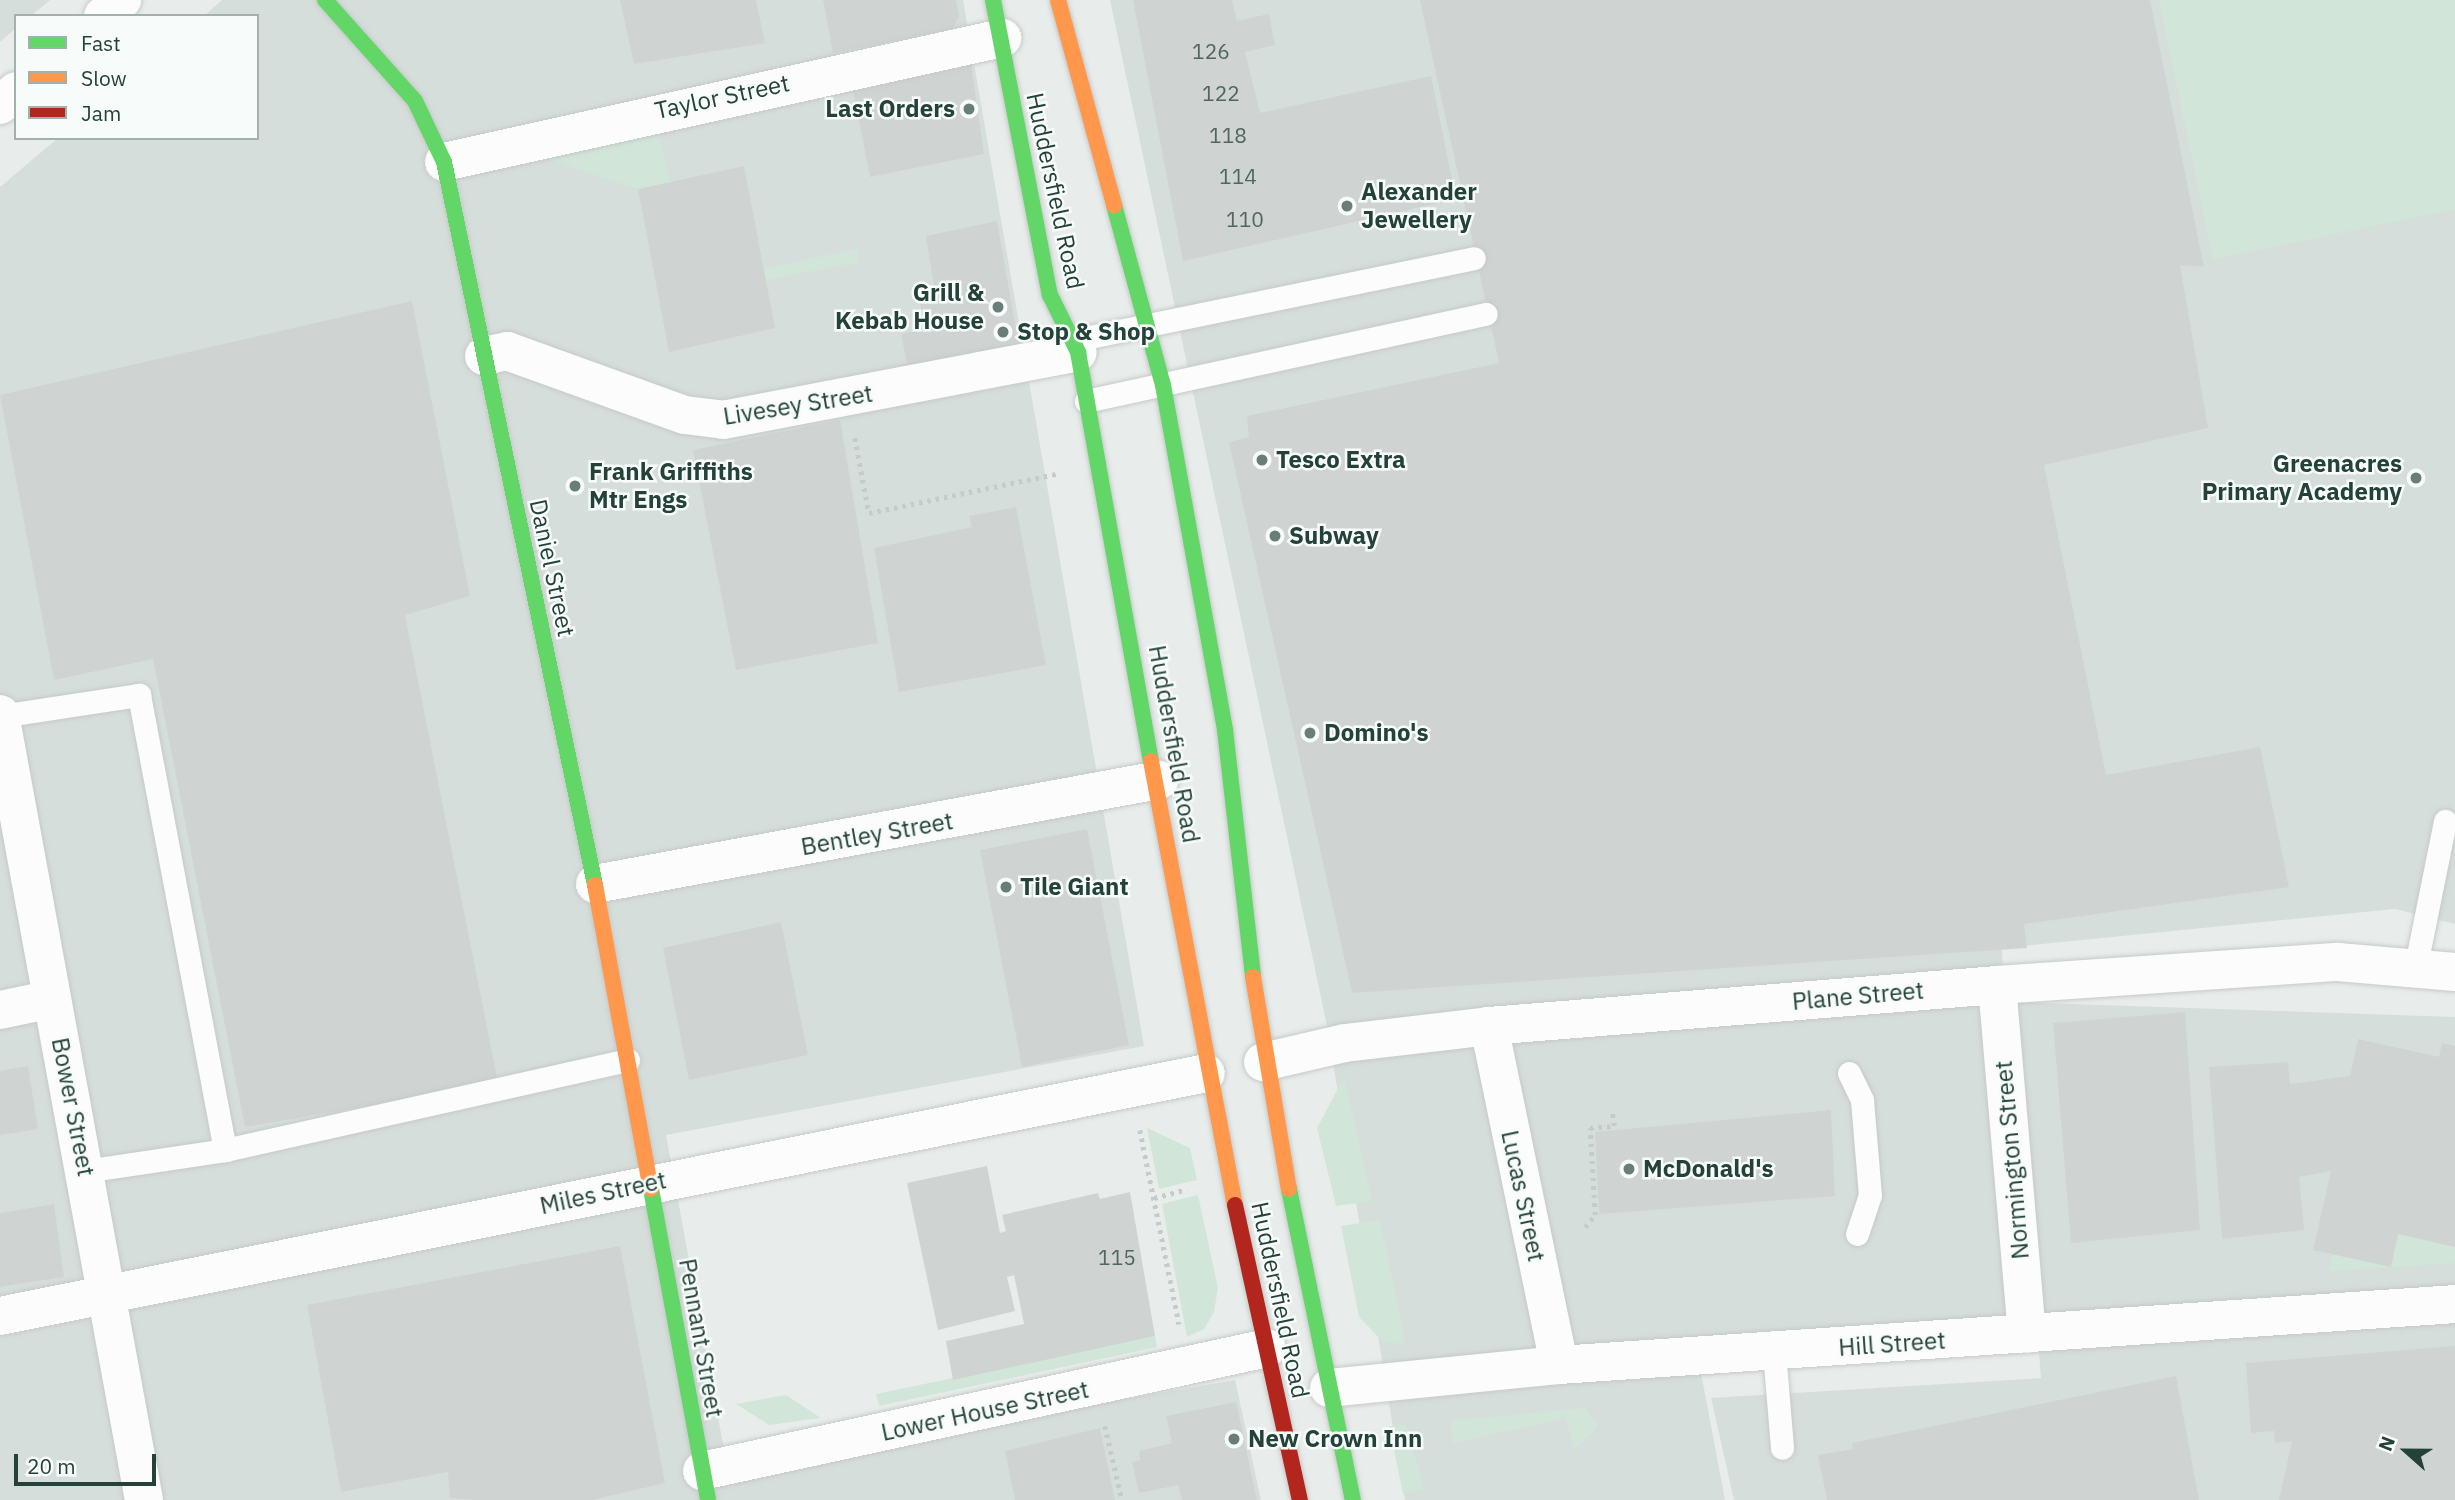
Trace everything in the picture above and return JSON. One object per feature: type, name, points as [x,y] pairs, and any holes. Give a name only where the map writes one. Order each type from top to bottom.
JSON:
[{"type":"main road","name":"Daniel Street","points":[[325,0],[415,102],[444,162],[595,884],[654,1183]]},
{"type":"main road","name":"Huddersfield Road","points":[[993,0],[1050,295],[1077,346],[1159,780],[1206,1073],[1300,1500]]},
{"type":"main road","name":"Huddersfield Road","points":[[1058,0],[1150,323],[1163,385],[1225,730],[1263,1062],[1353,1500]]},
{"type":"main road","name":"Pennant Street","points":[[654,1183],[705,1485]]},
{"type":"street","points":[[105,14],[122,0]]},
{"type":"street","name":"Taylor Street","points":[[444,162],[1002,38]]},
{"type":"street","points":[[0,105],[14,93]]},
{"type":"street","name":"Livesey Street","points":[[484,356],[507,351],[685,415],[723,420],[996,369],[1077,346]]},
{"type":"street","name":"Bower Street","points":[[0,715],[4,764],[85,1171],[144,1500]]},
{"type":"street","name":"Bentley Street","points":[[595,884],[1016,809],[1159,780]]},
{"type":"street","name":"Plane Street","points":[[1263,1062],[1345,1043],[1489,1026],[1997,985],[2338,962],[2416,965],[2455,972]]},
{"type":"street","name":"Normington Street","points":[[1997,985],[2027,1334]]},
{"type":"street","points":[[0,1010],[52,999]]},
{"type":"street","name":"Lucas Street","points":[[1489,1026],[1559,1365]]},
{"type":"street","name":"Miles Street","points":[[0,1316],[1206,1073]]},
{"type":"street","name":"Hill Street","points":[[1329,1388],[1559,1365],[2455,1304]]},
{"type":"street","name":"Lower House Street","points":[[705,1485],[1267,1348]]},
{"type":"lane","points":[[1077,346],[1150,323],[1474,258]]},
{"type":"lane","points":[[1086,401],[1486,314]]},
{"type":"lane","points":[[0,715],[139,695],[225,1150]]},
{"type":"lane","points":[[2416,965],[2445,821]]},
{"type":"lane","points":[[85,1171],[225,1150],[628,1060]]},
{"type":"lane","points":[[1849,1073],[1862,1100],[1870,1195],[1857,1234]]},
{"type":"lane","points":[[1773,1352],[1782,1448]]},
{"type":"path","points":[[860,464],[869,513],[1060,473]]},
{"type":"path","points":[[1585,1227],[1595,1215],[1590,1128],[1614,1126],[1612,1112]]},
{"type":"path","points":[[1138,1116],[1181,1332]]},
{"type":"path","points":[[1154,1198],[1171,1193]]},
{"type":"path","points":[[1103,1418],[1122,1500]]},
{"type":"shaded area","points":[[0,0],[50,0],[33,14],[14,14],[14,30],[0,42]]},
{"type":"shaded area","points":[[222,0],[963,0],[1144,1046],[666,1135],[730,1482],[922,1434],[1235,1380],[1261,1500],[0,1500],[0,187],[56,140],[259,140],[259,14],[206,14]]},
{"type":"shaded area","points":[[1110,0],[2455,0],[2455,924],[2395,909],[2002,948],[2010,1334],[1696,1346],[1725,1500],[1405,1500],[1327,1026]]},
{"type":"shaded area","points":[[2011,1002],[2455,1017],[2455,1500],[1734,1500],[1711,1398],[2041,1378]]},
{"type":"green space","name":"Greenacres Primary Academy","points":[[2159,0],[2455,0],[2455,209],[2213,259]]},
{"type":"green space","points":[[659,133],[670,182],[638,189],[548,159]]},
{"type":"green space","points":[[857,249],[859,262],[765,280],[763,269]]},
{"type":"green space","points":[[1344,1077],[1372,1201],[1336,1206],[1317,1128]]},
{"type":"green space","points":[[1147,1128],[1190,1148],[1197,1180],[1159,1189]]},
{"type":"green space","points":[[1198,1195],[1218,1288],[1214,1312],[1204,1329],[1187,1337],[1162,1204]]},
{"type":"green space","points":[[1380,1220],[1404,1344],[1383,1342],[1359,1317],[1341,1226]]},
{"type":"green space","points":[[2398,1234],[2455,1247],[2455,1263],[2329,1271],[2332,1254],[2391,1267]]},
{"type":"green space","points":[[1155,1336],[1157,1347],[879,1406],[876,1394]]},
{"type":"green space","points":[[786,1395],[821,1418],[769,1425],[736,1404]]},
{"type":"green space","points":[[1585,1408],[1598,1426],[1574,1450],[1566,1418],[1453,1443],[1450,1421]]},
{"type":"green space","points":[[1406,1425],[1424,1489],[1403,1494],[1389,1426]]},
{"type":"building","points":[[620,0],[756,0],[765,43],[634,64]]},
{"type":"building","points":[[823,0],[956,0],[959,17],[952,29],[833,53]]},
{"type":"building","points":[[1133,0],[1232,0],[1237,21],[1269,14],[1275,45],[1245,52],[1260,113],[1431,76],[1456,199],[1183,261]]},
{"type":"building","points":[[1420,0],[2150,0],[2204,267],[2180,265],[2208,428],[2044,465],[2106,775],[2260,747],[2289,887],[2024,924],[2027,948],[1352,993],[1229,442],[1249,437],[1247,416],[1499,363]]},
{"type":"building","points":[[971,64],[984,154],[870,177],[853,90]]},
{"type":"building","points":[[744,166],[775,328],[669,352],[638,189]]},
{"type":"building","points":[[997,221],[1019,347],[908,369],[901,334],[924,329],[920,302],[936,299],[926,236]]},
{"type":"building","points":[[412,301],[470,596],[405,615],[498,1083],[245,1127],[153,659],[54,680],[0,395]]},
{"type":"building","points":[[840,420],[878,643],[736,670],[693,450]]},
{"type":"building","points":[[1016,507],[1046,665],[899,692],[874,548],[972,527],[969,516]]},
{"type":"building","points":[[1087,829],[1129,1045],[1022,1067],[980,850]]},
{"type":"building","points":[[781,922],[808,1055],[689,1080],[663,948]]},
{"type":"building","points":[[2185,1012],[2200,1230],[2071,1243],[2053,1023]]},
{"type":"building","points":[[2358,1039],[2439,1057],[2442,1043],[2455,1046],[2455,1247],[2398,1234],[2391,1267],[2313,1250],[2331,1171],[2299,1177],[2304,1230],[2222,1239],[2209,1067],[2288,1062],[2290,1084],[2350,1076]]},
{"type":"building","points":[[28,1066],[38,1129],[0,1135],[0,1071]]},
{"type":"building","points":[[1831,1110],[1835,1196],[1599,1214],[1595,1132]]},
{"type":"building","points":[[987,1166],[1000,1233],[1006,1231],[1002,1215],[1098,1193],[1100,1199],[1130,1192],[1155,1336],[953,1380],[946,1341],[1024,1324],[1014,1275],[1007,1277],[1015,1311],[938,1330],[907,1183]]},
{"type":"building","points":[[54,1204],[64,1277],[0,1287],[0,1213]]},
{"type":"building","points":[[620,1246],[665,1483],[592,1500],[477,1500],[450,1498],[448,1472],[341,1492],[307,1305]]},
{"type":"building","points":[[2455,1346],[2455,1500],[2279,1500],[2292,1441],[2275,1443],[2274,1431],[2251,1433],[2246,1363]]},
{"type":"building","points":[[2176,1376],[2199,1500],[1827,1500],[1818,1455],[1853,1449],[1852,1443]]},
{"type":"building","points":[[1236,1402],[1257,1500],[1182,1500],[1178,1485],[1139,1493],[1132,1462],[1140,1460],[1139,1451],[1172,1443],[1166,1416]]},
{"type":"building","points":[[1100,1428],[1115,1500],[1015,1500],[1005,1451]]},
{"type":"traffic: fast","points":[[325,0],[415,101],[444,162],[595,885]]},
{"type":"traffic: fast","points":[[993,0],[1050,295],[1078,352],[1151,761]]},
{"type":"traffic: fast","points":[[1114,205],[1163,385],[1225,730],[1253,977]]},
{"type":"traffic: fast","points":[[651,1189],[708,1500]]},
{"type":"traffic: fast","points":[[1289,1189],[1353,1500]]},
{"type":"traffic: slow","points":[[1058,0],[1114,205]]},
{"type":"traffic: slow","points":[[1151,761],[1235,1205]]},
{"type":"traffic: slow","points":[[595,885],[651,1189]]},
{"type":"traffic: slow","points":[[1253,977],[1289,1189]]},
{"type":"traffic: jam","points":[[1235,1205],[1300,1500]]},
{"type":"place","name":"Last Orders","points":[[969,109]]},
{"type":"place","name":"Alexander Jewellery","points":[[1347,206]]},
{"type":"place","name":"Grill & Kebab House","points":[[998,307]]},
{"type":"place","name":"Stop & Shop","points":[[1003,332]]},
{"type":"place","name":"Tesco Extra","points":[[1262,460]]},
{"type":"place","name":"Greenacres Primary Academy","points":[[2416,478]]},
{"type":"place","name":"Frank Griffiths Mtr Engs","points":[[575,486]]},
{"type":"place","name":"Subway","points":[[1275,536]]},
{"type":"place","name":"Domino's","points":[[1310,733]]},
{"type":"place","name":"Tile Giant","points":[[1006,887]]},
{"type":"place","name":"McDonald's","points":[[1629,1169]]},
{"type":"place","name":"New Crown Inn","points":[[1234,1439]]}]
